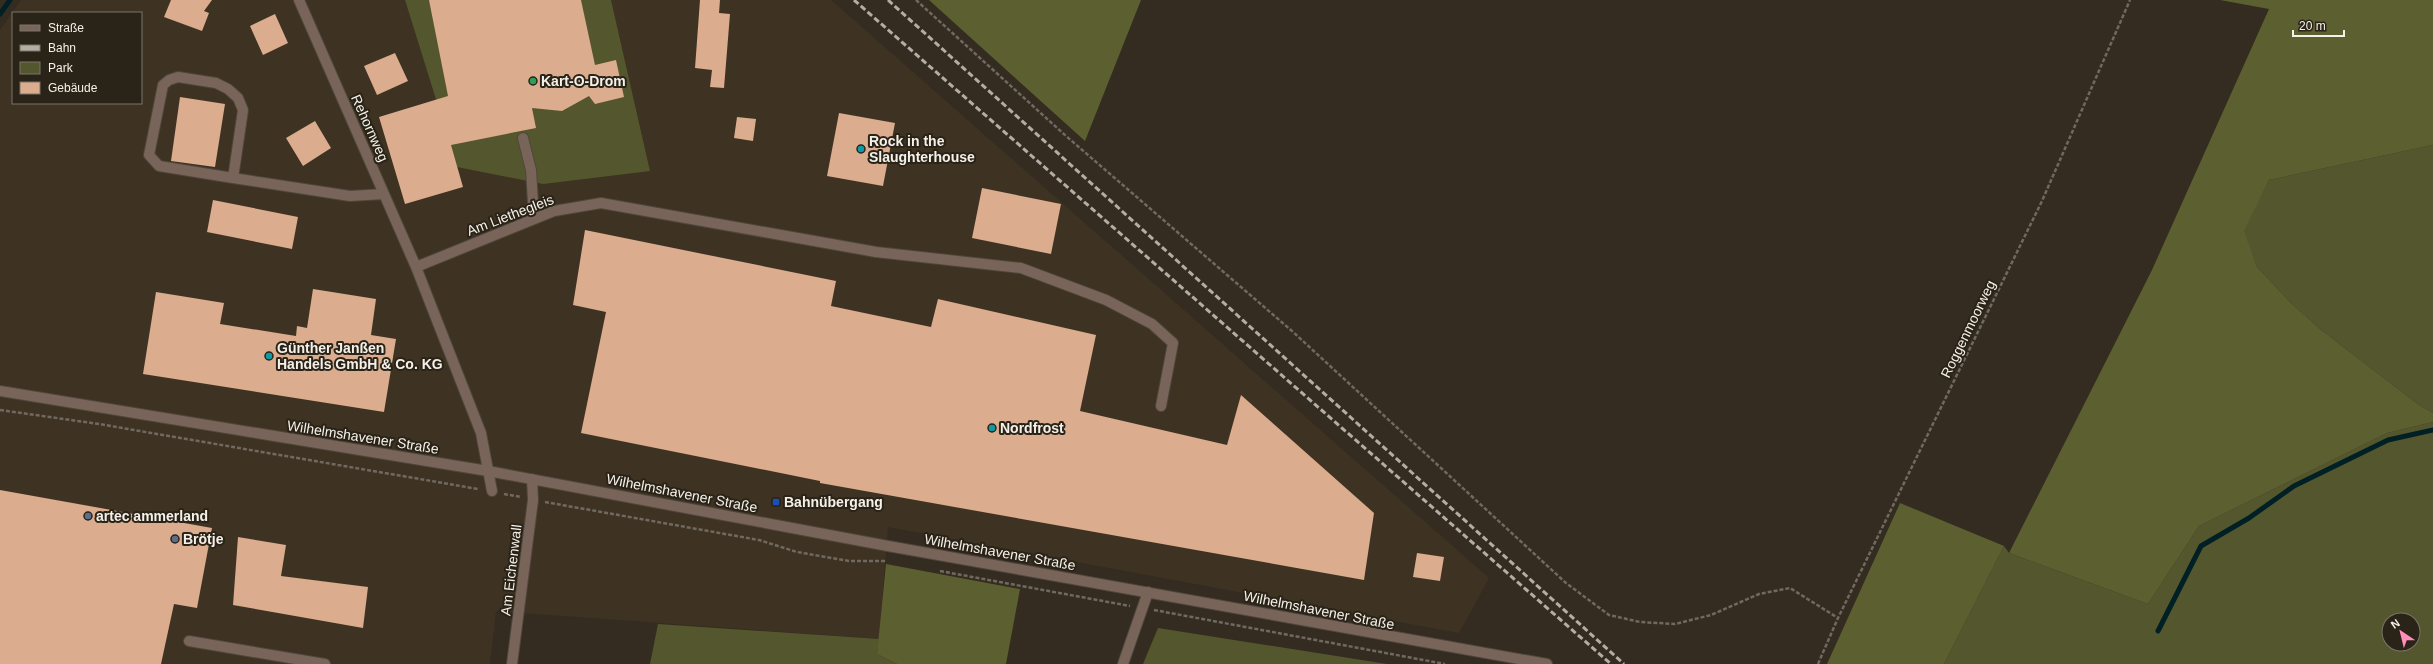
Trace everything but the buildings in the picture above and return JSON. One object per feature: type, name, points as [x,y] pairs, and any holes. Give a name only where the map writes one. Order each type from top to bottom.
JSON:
[{"type":"street","name":"Rehornweg","points":[[299,0],[416,267]]},
{"type":"street","points":[[233,178],[243,110],[238,98],[228,89],[216,83],[178,76],[169,80],[163,85],[149,155],[159,166],[233,178],[350,196],[366,197],[384,194]]},
{"type":"street","points":[[523,138],[531,170],[534,219]]},
{"type":"street","name":"Am Liethegleis","points":[[416,267],[554,211],[601,203],[876,252],[1021,268],[1106,300],[1152,324],[1173,343],[1161,406]]},
{"type":"street","points":[[416,267],[481,434],[492,491]]},
{"type":"street","name":"Wilhelmshavener Straße","points":[[0,391],[488,471],[880,545],[1546,664]]},
{"type":"street","name":"Am Eichenwall","points":[[512,664],[533,500],[532,479]]},
{"type":"street","points":[[1123,664],[1144,608],[1148,592]]},
{"type":"street","points":[[189,641],[326,664]]},
{"type":"path","points":[[916,0],[1072,141],[1292,331],[1566,583],[1609,615],[1640,622],[1676,624],[1711,615],[1759,594],[1790,588],[1838,618]]},
{"type":"path","name":"Roggenmoorweg","points":[[1818,664],[1838,618],[2042,201],[2130,0]]},
{"type":"path","points":[[0,410],[107,425],[492,491],[533,500],[752,539],[797,552],[848,561],[892,560]]},
{"type":"path","points":[[938,570],[1445,664]]},
{"type":"shaded area","points":[[21,0],[405,0],[457,167],[650,171],[611,0],[831,0],[1489,578],[1459,633],[888,527],[879,639],[496,611],[490,664],[0,664],[0,30],[12,13],[12,104],[142,104],[142,12],[13,12]]},
{"type":"green space","points":[[405,0],[611,0],[650,171],[543,184],[457,167]]},
{"type":"green space","points":[[929,0],[1141,0],[1085,141]]},
{"type":"green space","points":[[2220,0],[2433,0],[2433,145],[2269,180],[2244,231],[2257,267],[2292,304],[2320,329],[2419,405],[2433,413],[2433,422],[2387,433],[2199,526],[2148,604],[2009,553],[2152,270],[2269,9]]},
{"type":"green space","points":[[2433,145],[2433,413],[2419,405],[2320,329],[2292,304],[2257,267],[2243,231],[2269,180]]},
{"type":"green space","points":[[2433,422],[2433,664],[1944,664],[2004,546],[2009,553],[2148,604],[2199,526],[2387,433]]},
{"type":"green space","points":[[1900,503],[2004,546],[1944,664],[1827,664]]},
{"type":"green space","points":[[886,564],[1020,589],[1006,664],[897,664],[877,654]]},
{"type":"green space","points":[[658,624],[879,639],[877,654],[897,664],[650,664]]},
{"type":"green space","points":[[1158,628],[1387,664],[1143,664]]},
{"type":"waterway","points":[[0,14],[10,0]]},
{"type":"waterway","points":[[2158,631],[2201,546],[2249,518],[2294,486],[2388,440],[2433,430]]},
{"type":"railway","points":[[854,0],[1611,664]]},
{"type":"railway","points":[[888,0],[1624,664]]},
{"type":"place","name":"Kart-O-Drom","points":[[533,81]]},
{"type":"place","name":"Rock in the Slaughterhouse","points":[[861,149]]},
{"type":"place","name":"Günther Janßen Handels GmbH & Co. KG","points":[[269,356]]},
{"type":"place","name":"Nordfrost","points":[[992,428]]},
{"type":"place","name":"Bahnübergang","points":[[776,502]]},
{"type":"place","name":"artec ammerland","points":[[88,516]]},
{"type":"place","name":"Brötje","points":[[175,539]]}]
